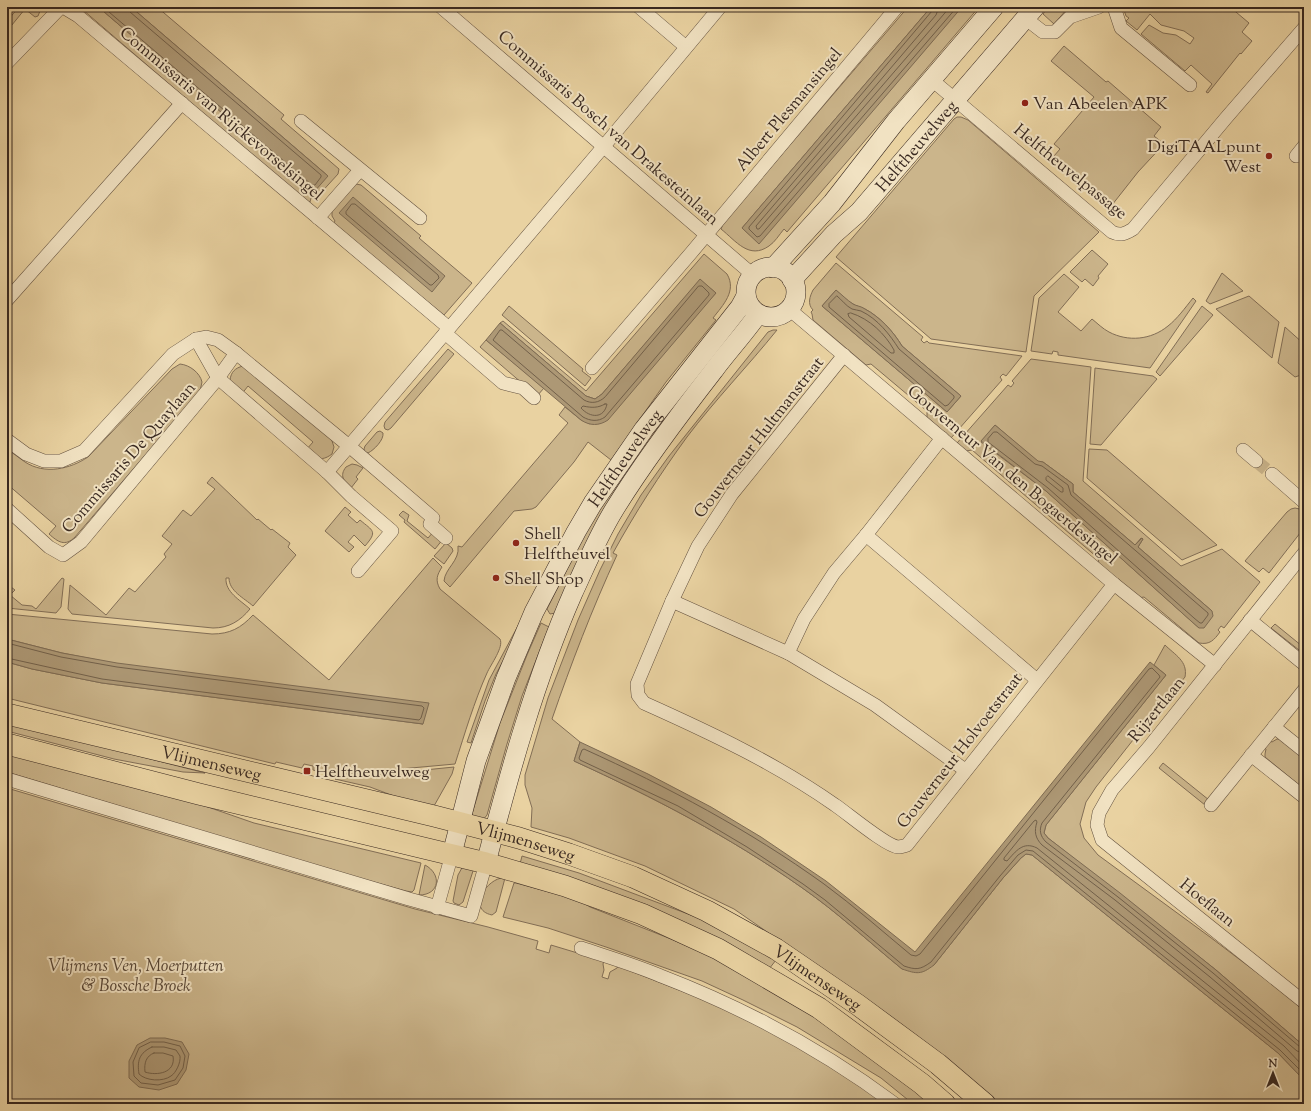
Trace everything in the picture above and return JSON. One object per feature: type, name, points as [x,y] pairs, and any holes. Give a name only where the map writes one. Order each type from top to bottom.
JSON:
[{"type":"main road","name":"Helftheuvelweg","points":[[774,268],[832,203],[896,121],[994,7]]},
{"type":"main road","name":"Helftheuvelweg","points":[[792,280],[834,234],[859,212],[1030,13]]},
{"type":"main road","points":[[774,268],[784,271],[792,280],[796,295],[790,309],[775,317],[766,317],[758,314],[748,303],[746,288],[753,275],[759,270],[774,268]]},
{"type":"main road","name":"Helftheuvelweg","points":[[452,854],[476,761],[506,678],[534,612],[576,532],[593,503],[644,429],[740,307],[746,296]]},
{"type":"main road","name":"Helftheuvelweg","points":[[486,863],[516,749],[535,690],[560,623],[586,565],[614,511],[667,430],[758,314]]},
{"type":"main road","name":"Vlijmenseweg","points":[[7,714],[434,816],[569,854],[633,877],[707,911],[744,930],[783,953],[858,1005],[938,1064],[985,1104]]},
{"type":"main road","name":"Vlijmenseweg","points":[[7,744],[199,794],[486,863],[565,886],[642,914],[718,949],[819,1008],[922,1084],[945,1104]]},
{"type":"street","points":[[7,63],[62,7]]},
{"type":"street","name":"Commissaris van Rijckevorselsingel","points":[[62,7],[78,16],[318,218],[447,331],[503,383],[523,388],[534,398]]},
{"type":"street","name":"Commissaris Bosch van Drakesteinlaan","points":[[442,7],[753,275]]},
{"type":"street","points":[[639,7],[686,47]]},
{"type":"street","points":[[327,472],[720,7]]},
{"type":"street","name":"Albert Plesmansingel","points":[[592,368],[897,7]]},
{"type":"street","points":[[1030,13],[1043,32],[1055,32],[1070,17],[1099,7]]},
{"type":"street","points":[[1114,7],[1121,28],[1190,86]]},
{"type":"street","name":"Helftheuvelpassage","points":[[932,80],[1112,232],[1116,234],[1125,234],[1133,229],[1304,28]]},
{"type":"street","points":[[7,300],[182,103]]},
{"type":"street","points":[[301,121],[420,218]]},
{"type":"street","name":"Commissaris van Rijckevorselsingel","points":[[318,218],[360,170]]},
{"type":"street","name":"Gouverneur Van den Bogaerdesingel","points":[[790,309],[1114,584],[1215,665]]},
{"type":"street","points":[[196,339],[206,337],[218,340],[236,353],[349,446],[432,518],[430,524],[446,538]]},
{"type":"street","name":"Commissaris De Quaylaan","points":[[7,440],[26,454],[44,461],[61,461],[84,451],[173,354],[196,339],[218,378],[327,472],[351,496],[392,531],[358,571]]},
{"type":"street","name":"Commissaris De Quaylaan","points":[[7,509],[49,547],[63,555],[82,542],[218,378],[236,353]]},
{"type":"street","name":"Gouverneur Hultmanstraat","points":[[638,695],[637,684],[672,601],[698,546],[732,494],[844,355]]},
{"type":"street","points":[[788,653],[804,619],[834,573],[866,535],[942,438]]},
{"type":"street","points":[[1243,450],[1256,461]]},
{"type":"street","points":[[1272,474],[1304,502]]},
{"type":"street","points":[[866,535],[1037,680]]},
{"type":"street","name":"Rijzertlaan","points":[[1097,825],[1099,812],[1112,790],[1304,554]]},
{"type":"street","name":"Gouverneur Holvoetstraat","points":[[638,695],[644,703],[708,732],[773,765],[835,804],[886,842],[898,847],[907,845],[1114,584]]},
{"type":"street","points":[[672,601],[788,653],[875,705],[965,770]]},
{"type":"street","points":[[1250,620],[1304,664]]},
{"type":"street","points":[[1211,804],[1304,690]]},
{"type":"street","points":[[1274,727],[1304,751]]},
{"type":"street","points":[[1251,755],[1304,797]]},
{"type":"street","points":[[7,779],[437,908]]},
{"type":"street","name":"Hoeflaan","points":[[1097,825],[1102,840],[1304,1002]]},
{"type":"street","name":"Helftheuvelweg","points":[[452,854],[437,908],[471,916],[486,863]]},
{"type":"street","points":[[581,948],[661,976],[734,1007],[774,1027],[837,1063],[895,1104]]},
{"type":"green space","points":[[19,7],[35,7],[40,11],[38,16],[35,17],[25,9],[7,31],[7,21]]},
{"type":"green space","points":[[86,7],[106,7],[103,11],[314,191],[327,175],[131,7],[157,7],[284,115],[281,119],[339,169],[338,174],[318,196],[311,198],[310,202],[304,200],[83,10]]},
{"type":"green space","points":[[908,7],[931,7],[742,228],[759,243],[961,7],[979,7],[787,232],[784,229],[769,246],[762,250],[755,251],[743,247],[721,229],[724,222]]},
{"type":"green space","points":[[1048,7],[1066,7],[1067,9],[1054,24],[1043,14]]},
{"type":"green space","points":[[1123,7],[1230,7],[1249,23],[1242,32],[1252,41],[1241,54],[1240,53],[1208,93],[1206,92],[1212,84],[1191,65],[1185,71],[1141,34],[1149,25],[1163,33],[1176,35],[1190,44],[1194,38],[1184,31],[1161,25],[1150,14],[1137,30],[1126,21],[1129,18],[1126,16]]},
{"type":"green space","points":[[1064,46],[1106,82],[1108,81],[1161,127],[1154,136],[1164,144],[1138,172],[1112,205],[1054,156],[1060,149],[1054,144],[1094,97],[1051,61]]},
{"type":"green space","points":[[957,117],[968,120],[1099,232],[1034,296],[1026,352],[931,339],[836,257]]},
{"type":"green space","points":[[356,184],[361,185],[421,236],[419,238],[472,283],[444,315],[333,224],[335,221],[332,216],[332,211]]},
{"type":"green space","points":[[1092,250],[1108,264],[1098,276],[1099,278],[1093,286],[1085,279],[1082,282],[1070,272]]},
{"type":"green space","points":[[704,254],[727,274],[730,280],[730,292],[728,298],[713,318],[716,320],[666,382],[611,460],[588,442],[574,462],[536,507],[532,509],[514,511],[450,587],[444,581],[447,572],[457,556],[458,546],[462,547],[568,423],[559,415],[565,407],[581,420],[590,424],[716,293],[700,280],[602,394],[595,399],[586,396],[500,323],[503,321],[586,391]]},
{"type":"green space","points":[[836,263],[923,337],[921,340],[924,343],[927,341],[929,343],[1022,356],[1006,376],[1003,374],[1000,377],[1002,380],[951,438],[927,417],[927,411],[871,364],[866,365],[813,320],[811,312],[813,310],[810,305],[810,297],[813,290]],"holes":[[[836,290],[851,303],[871,312],[881,320],[895,335],[902,346],[961,396],[947,412],[822,306]]]},
{"type":"green space","points":[[1222,273],[1243,291],[1210,304],[1206,301]]},
{"type":"green space","points":[[1064,274],[1079,287],[1058,312],[1081,331],[1092,319],[1109,332],[1116,335],[1132,338],[1147,337],[1168,326],[1178,317],[1193,298],[1196,301],[1150,368],[1058,355],[1058,352],[1053,351],[1052,354],[1031,351],[1039,298]]},
{"type":"green space","points":[[1249,296],[1279,322],[1272,358],[1216,309]]},
{"type":"green space","points":[[509,306],[583,369],[582,371],[591,378],[585,386],[502,315]]},
{"type":"green space","points":[[1202,306],[1213,315],[1160,376],[1156,372]]},
{"type":"green space","points":[[1285,327],[1304,344],[1304,374],[1295,377],[1278,363]]},
{"type":"green space","points":[[777,330],[687,437],[639,508],[613,553],[617,555],[582,637],[552,719],[580,742],[574,761],[662,804],[747,851],[814,897],[902,969],[934,965],[1003,878],[1026,854],[1032,855],[1278,1053],[1304,1080],[1304,1104],[998,1104],[945,1061],[822,970],[734,909],[645,866],[569,838],[531,827],[532,808],[525,785],[525,775],[548,698],[578,620],[600,570],[618,534],[641,495],[669,456],[768,332]]},
{"type":"green space","points":[[486,340],[544,388],[537,396],[480,347]]},
{"type":"green space","points":[[716,348],[555,613],[550,614],[547,609],[607,489]]},
{"type":"green space","points":[[448,349],[454,354],[391,428],[388,430],[385,429],[385,422]]},
{"type":"green space","points":[[1031,359],[1091,367],[1083,481],[1181,566],[1222,549],[1260,582],[1224,628],[1221,626],[1218,630],[1220,632],[1214,640],[1209,643],[1199,643],[1144,597],[1138,598],[1099,564],[1098,558],[972,450],[966,451],[957,443],[1008,385],[1011,387],[1014,383],[1012,381]],"holes":[[[995,425],[1038,462],[1043,462],[1073,484],[1073,492],[1135,545],[1141,538],[1143,539],[1138,547],[1212,611],[1199,628],[1046,491],[981,442]]]},
{"type":"green space","points":[[180,364],[191,368],[197,373],[202,382],[200,391],[75,537],[65,543],[55,539],[49,534],[56,526],[7,484],[7,449],[25,462],[41,468],[57,469],[73,465],[88,457],[172,369]]},
{"type":"green space","points":[[243,366],[331,438],[334,447],[332,454],[321,459],[315,457],[306,450],[313,442],[248,386],[241,395],[230,380],[234,371]]},
{"type":"green space","points":[[1095,368],[1153,376],[1157,379],[1101,445],[1090,444]]},
{"type":"green space","points":[[380,431],[383,433],[383,436],[380,442],[370,452],[365,452],[365,446],[377,432]]},
{"type":"green space","points":[[1089,449],[1107,450],[1217,545],[1182,560],[1087,478]]},
{"type":"green space","points":[[352,464],[363,468],[356,477],[358,479],[351,488],[344,481],[343,473],[346,467]]},
{"type":"green space","points":[[212,477],[257,520],[258,519],[290,543],[288,547],[296,555],[253,606],[231,587],[229,578],[226,578],[226,583],[231,592],[250,609],[246,613],[234,623],[219,628],[72,614],[68,609],[70,585],[106,615],[129,588],[135,592],[166,557],[164,554],[172,544],[162,536],[183,510],[191,516],[215,489],[207,483]]},
{"type":"green space","points":[[345,507],[351,512],[348,515],[357,523],[360,520],[371,529],[373,534],[365,546],[354,535],[348,542],[354,547],[349,552],[325,531]]},
{"type":"green space","points":[[1295,508],[1304,510],[1304,528],[1269,573],[1263,568],[1259,572],[1245,561],[1287,512]]},
{"type":"green space","points":[[403,511],[409,515],[407,521],[428,538],[434,531],[443,539],[435,549],[404,522],[405,520],[399,515]]},
{"type":"green space","points":[[446,543],[452,548],[453,551],[444,564],[434,556]]},
{"type":"green space","points":[[433,558],[442,567],[437,578],[440,589],[500,639],[501,642],[499,651],[487,673],[478,695],[455,764],[334,775],[313,770],[313,766],[304,764],[302,768],[276,762],[275,764],[7,698],[7,662],[32,669],[102,683],[423,724],[62,653],[7,639],[7,614],[212,634],[224,633],[240,627],[253,615],[329,680]]},
{"type":"green space","points":[[62,578],[64,579],[61,607],[56,613],[7,608],[7,584],[15,590],[10,595],[22,605],[32,606],[36,609]]},
{"type":"green space","points":[[520,622],[523,624],[496,674],[471,743],[467,742],[489,680]]},
{"type":"green space","points":[[541,623],[549,627],[522,696],[487,815],[483,820],[471,817],[500,723]]},
{"type":"green space","points":[[1275,624],[1302,646],[1299,650],[1271,628]]},
{"type":"green space","points":[[1165,645],[1183,662],[1185,667],[1185,677],[1144,726],[1086,802],[1080,824],[1084,838],[1098,855],[1289,997],[1304,1012],[1304,1046],[1216,970],[1048,838],[1044,833],[1046,825],[1166,675],[1154,665]]},
{"type":"green space","points":[[7,722],[205,773],[183,772],[114,759],[7,731]]},
{"type":"green space","points":[[1277,739],[1281,739],[1304,758],[1304,789],[1265,757],[1265,748],[1270,741],[1272,742]]},
{"type":"green space","points":[[7,752],[182,798],[254,823],[421,863],[414,890],[412,892],[406,891],[323,868],[7,772]]},
{"type":"green space","points":[[1163,763],[1209,800],[1205,805],[1159,768]]},
{"type":"green space","points":[[454,767],[452,774],[434,806],[415,804],[370,787],[335,779]]},
{"type":"green space","name":"Vlijmens Ven, Moerputten & Bossche Broek","points":[[7,788],[415,909],[538,941],[536,949],[549,953],[551,945],[604,961],[602,977],[608,979],[610,972],[618,966],[715,1004],[798,1046],[881,1100],[878,1104],[7,1104]]},
{"type":"green space","points":[[522,856],[579,873],[704,920],[776,960],[769,969],[520,864]]},
{"type":"green space","points":[[425,865],[434,873],[436,878],[435,888],[431,892],[419,895]]},
{"type":"green space","points":[[463,866],[473,869],[473,871],[463,902],[459,905],[453,901],[458,875]]},
{"type":"green space","points":[[501,878],[505,878],[496,912],[492,915],[485,912],[481,908],[481,896],[489,885]]},
{"type":"green space","points":[[514,883],[579,900],[590,907],[671,939],[731,965],[770,986],[937,1104],[913,1104],[881,1078],[797,1027],[702,981],[548,928],[503,917]]},
{"type":"water","points":[[106,7],[131,7],[328,176],[314,192],[103,11]]},
{"type":"water","points":[[931,7],[962,7],[759,244],[742,228]]},
{"type":"water","points":[[353,197],[445,276],[432,292],[339,213]]},
{"type":"water","points":[[700,279],[716,293],[608,420],[601,423],[591,424],[581,420],[486,340],[500,323],[586,396],[595,399],[602,394]]},
{"type":"water","points":[[836,290],[853,304],[871,312],[881,320],[895,335],[902,346],[961,396],[947,412],[822,306]]},
{"type":"water","points":[[995,425],[1038,461],[1043,462],[1073,484],[1073,492],[1135,545],[1142,538],[1143,539],[1138,547],[1212,611],[1213,616],[1204,628],[1199,628],[1046,491],[981,441]]},
{"type":"water","points":[[7,639],[62,653],[117,663],[429,703],[423,724],[102,683],[32,669],[7,662]]},
{"type":"water","points":[[1150,662],[1166,675],[1046,825],[1044,833],[1048,838],[1120,893],[1216,970],[1304,1046],[1304,1080],[1278,1053],[1032,855],[1026,854],[1003,878],[934,965],[926,971],[919,973],[912,972],[902,969],[814,897],[747,851],[662,804],[574,761],[580,742],[648,774],[711,807],[761,837],[826,881],[915,952]]},
{"type":"water","points":[[150,1038],[165,1038],[182,1042],[189,1054],[186,1070],[177,1084],[159,1090],[139,1087],[129,1078],[129,1061],[137,1045]]},
{"type":"tunnel","points":[[1256,461],[1272,474]]},
{"type":"place","name":"Van Abeelen APK","points":[[1025,103]]},
{"type":"place","name":"DigiTAALpunt West","points":[[1269,156]]},
{"type":"place","name":"Shell Helftheuvel","points":[[516,543]]},
{"type":"place","name":"Shell Shop","points":[[496,578]]},
{"type":"place","name":"Helftheuvelweg","points":[[307,771]]}]
